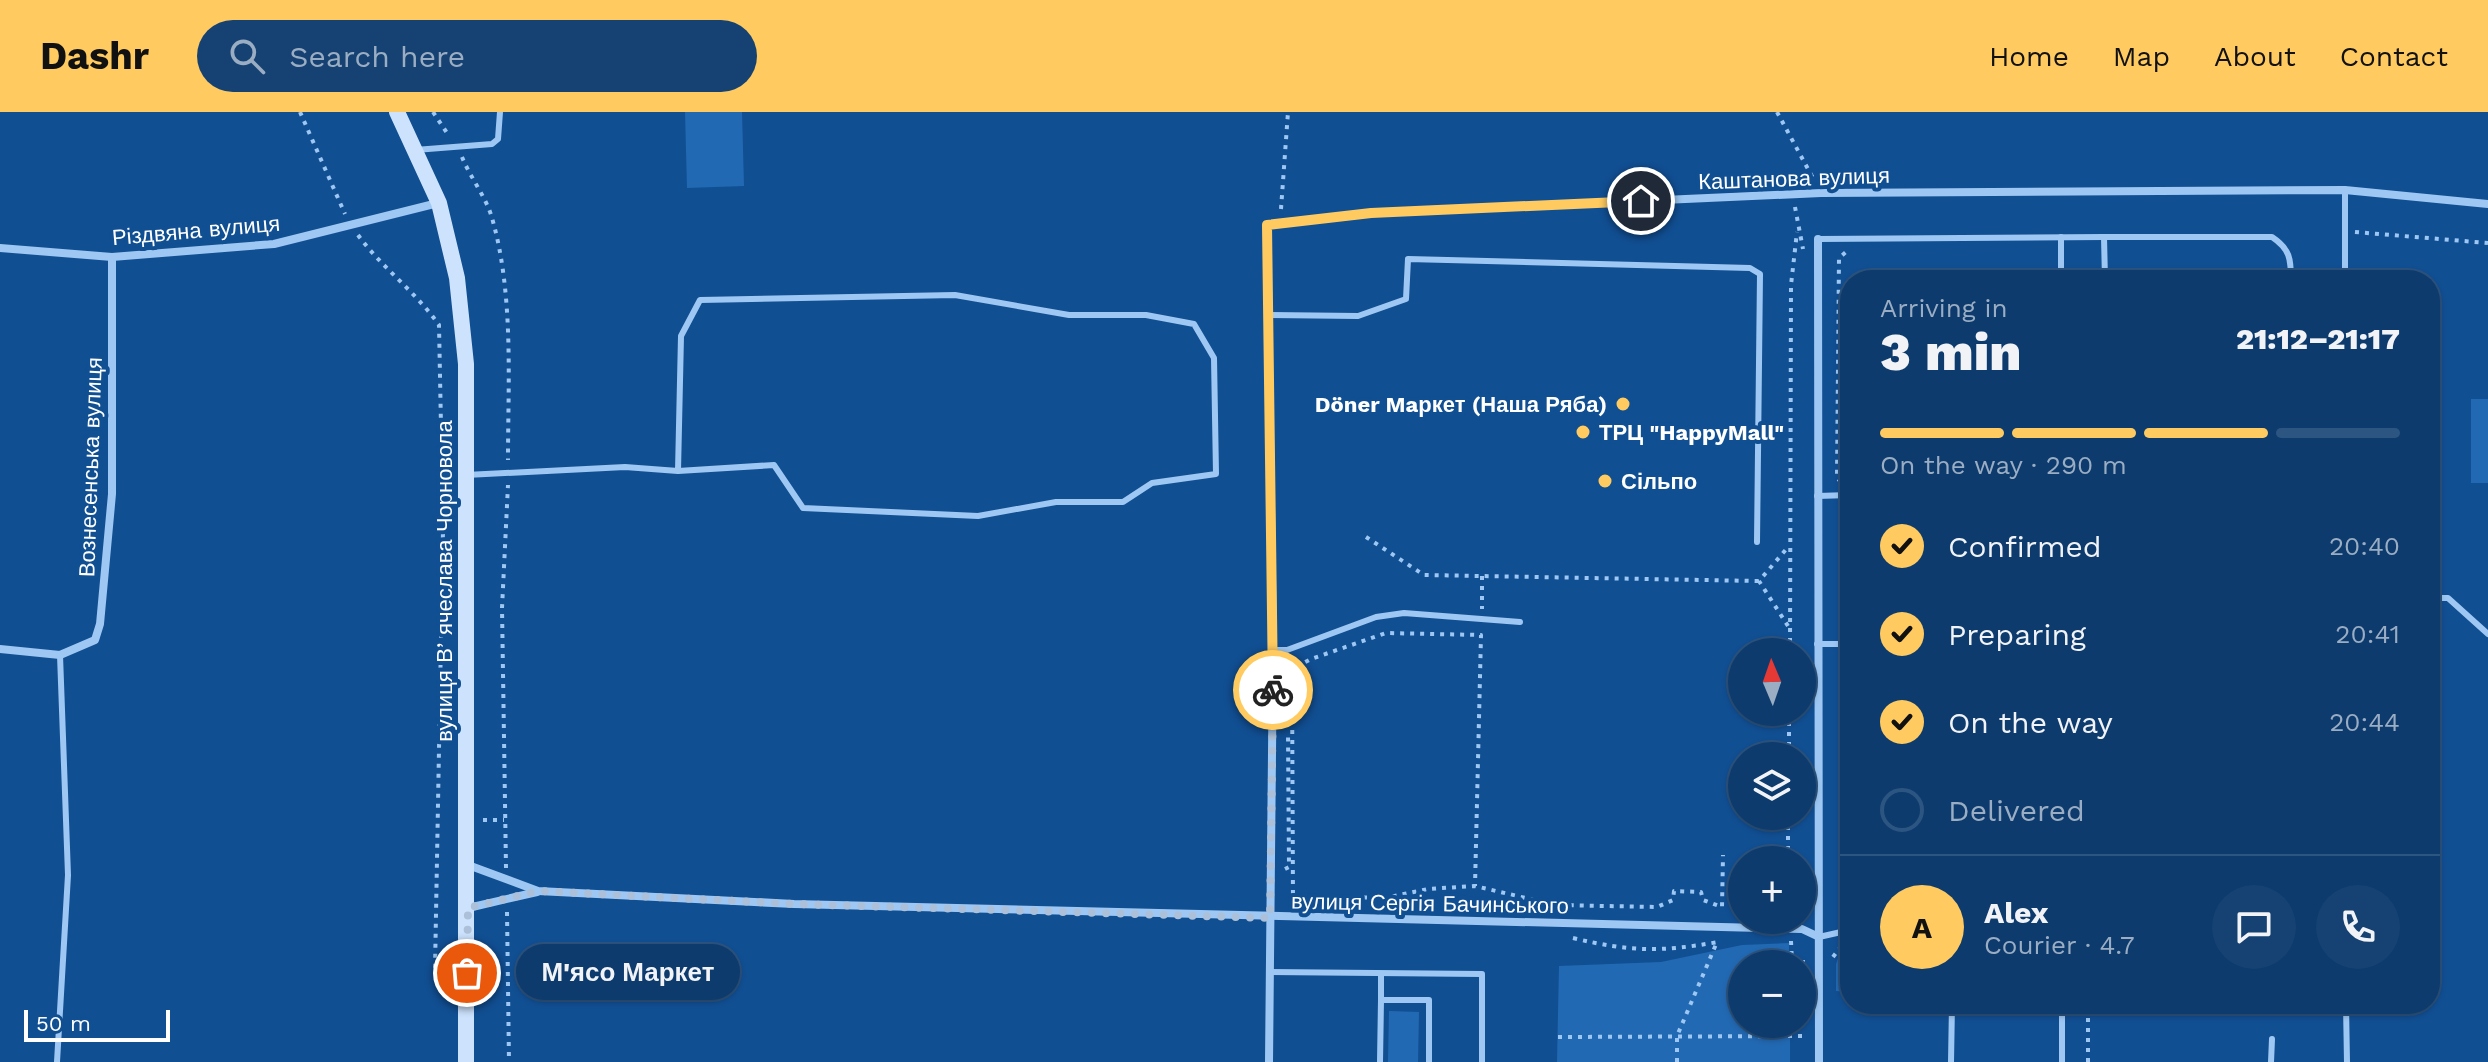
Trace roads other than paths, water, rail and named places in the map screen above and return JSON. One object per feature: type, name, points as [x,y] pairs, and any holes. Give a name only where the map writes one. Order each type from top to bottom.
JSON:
[{"type":"main road","name":"вулиця Вʼячеслава Чорновола","points":[[397,112],[439,203],[457,278],[463,336],[468,865],[466,1062]]},
{"type":"street","name":"Каштанова вулиця","points":[[1268,315],[1267,225],[1371,213],[1821,193],[2345,190],[2488,204]]},
{"type":"street","name":"Різдвяна вулиця","points":[[0,248],[112,257],[274,244],[439,203]]},
{"type":"street","points":[[1818,239],[1819,1062]]},
{"type":"street","name":"Вознесенська вулиця","points":[[60,655],[95,640],[103,603],[112,494],[112,257]]},
{"type":"street","points":[[1268,315],[1273,650],[1269,1062]]},
{"type":"street","points":[[0,649],[60,655]]},
{"type":"street","name":"вулиця Сергія Бачинського","points":[[468,865],[538,891],[810,904],[1270,918],[1802,929],[1819,937]]},
{"type":"street","points":[[468,908],[538,891]]},
{"type":"lane","points":[[415,150],[495,142],[500,112]]},
{"type":"lane","points":[[2345,190],[2345,270]]},
{"type":"lane","points":[[2061,237],[2061,270]]},
{"type":"lane","points":[[2104,237],[2105,270]]},
{"type":"lane","points":[[1818,239],[2272,237],[2285,245],[2291,259],[2291,270]]},
{"type":"lane","points":[[1268,315],[1358,316],[1406,299],[1408,259],[1750,268],[1760,274],[1757,542]]},
{"type":"lane","points":[[466,475],[625,467],[678,471],[774,465],[803,508],[978,516],[1056,502],[1123,502],[1152,483],[1216,474],[1214,358],[1194,324],[1146,315],[1069,315],[955,295],[700,300],[681,336],[678,471]]},
{"type":"lane","points":[[1817,496],[1840,495]]},
{"type":"lane","points":[[2440,598],[2448,598],[2488,634]]},
{"type":"lane","points":[[1273,650],[1287,650],[1376,617],[1404,613],[1520,622]]},
{"type":"lane","points":[[1817,644],[1840,644]]},
{"type":"lane","points":[[57,1062],[68,875],[60,655]]},
{"type":"lane","points":[[1819,937],[1840,932]]},
{"type":"lane","points":[[1270,972],[1482,974],[1482,1062]]},
{"type":"lane","points":[[1380,1062],[1381,974]]},
{"type":"lane","points":[[1381,1000],[1429,1000],[1429,1062]]},
{"type":"lane","points":[[1951,1062],[1952,1014]]},
{"type":"lane","points":[[2062,1014],[2062,1062]]},
{"type":"lane","points":[[2346,1014],[2347,1062]]},
{"type":"lane","points":[[2271,1062],[2272,1039]]},
{"type":"place","name":"Döner Maркет (Наша Ряба)","points":[[1623,404]]},
{"type":"place","name":"ТРЦ \"HappyMall\"","points":[[1583,432]]},
{"type":"place","name":"Сільпо","points":[[1605,481]]},
{"type":"place","name":"М'ясо Маркет","points":[[467,973]]}]
